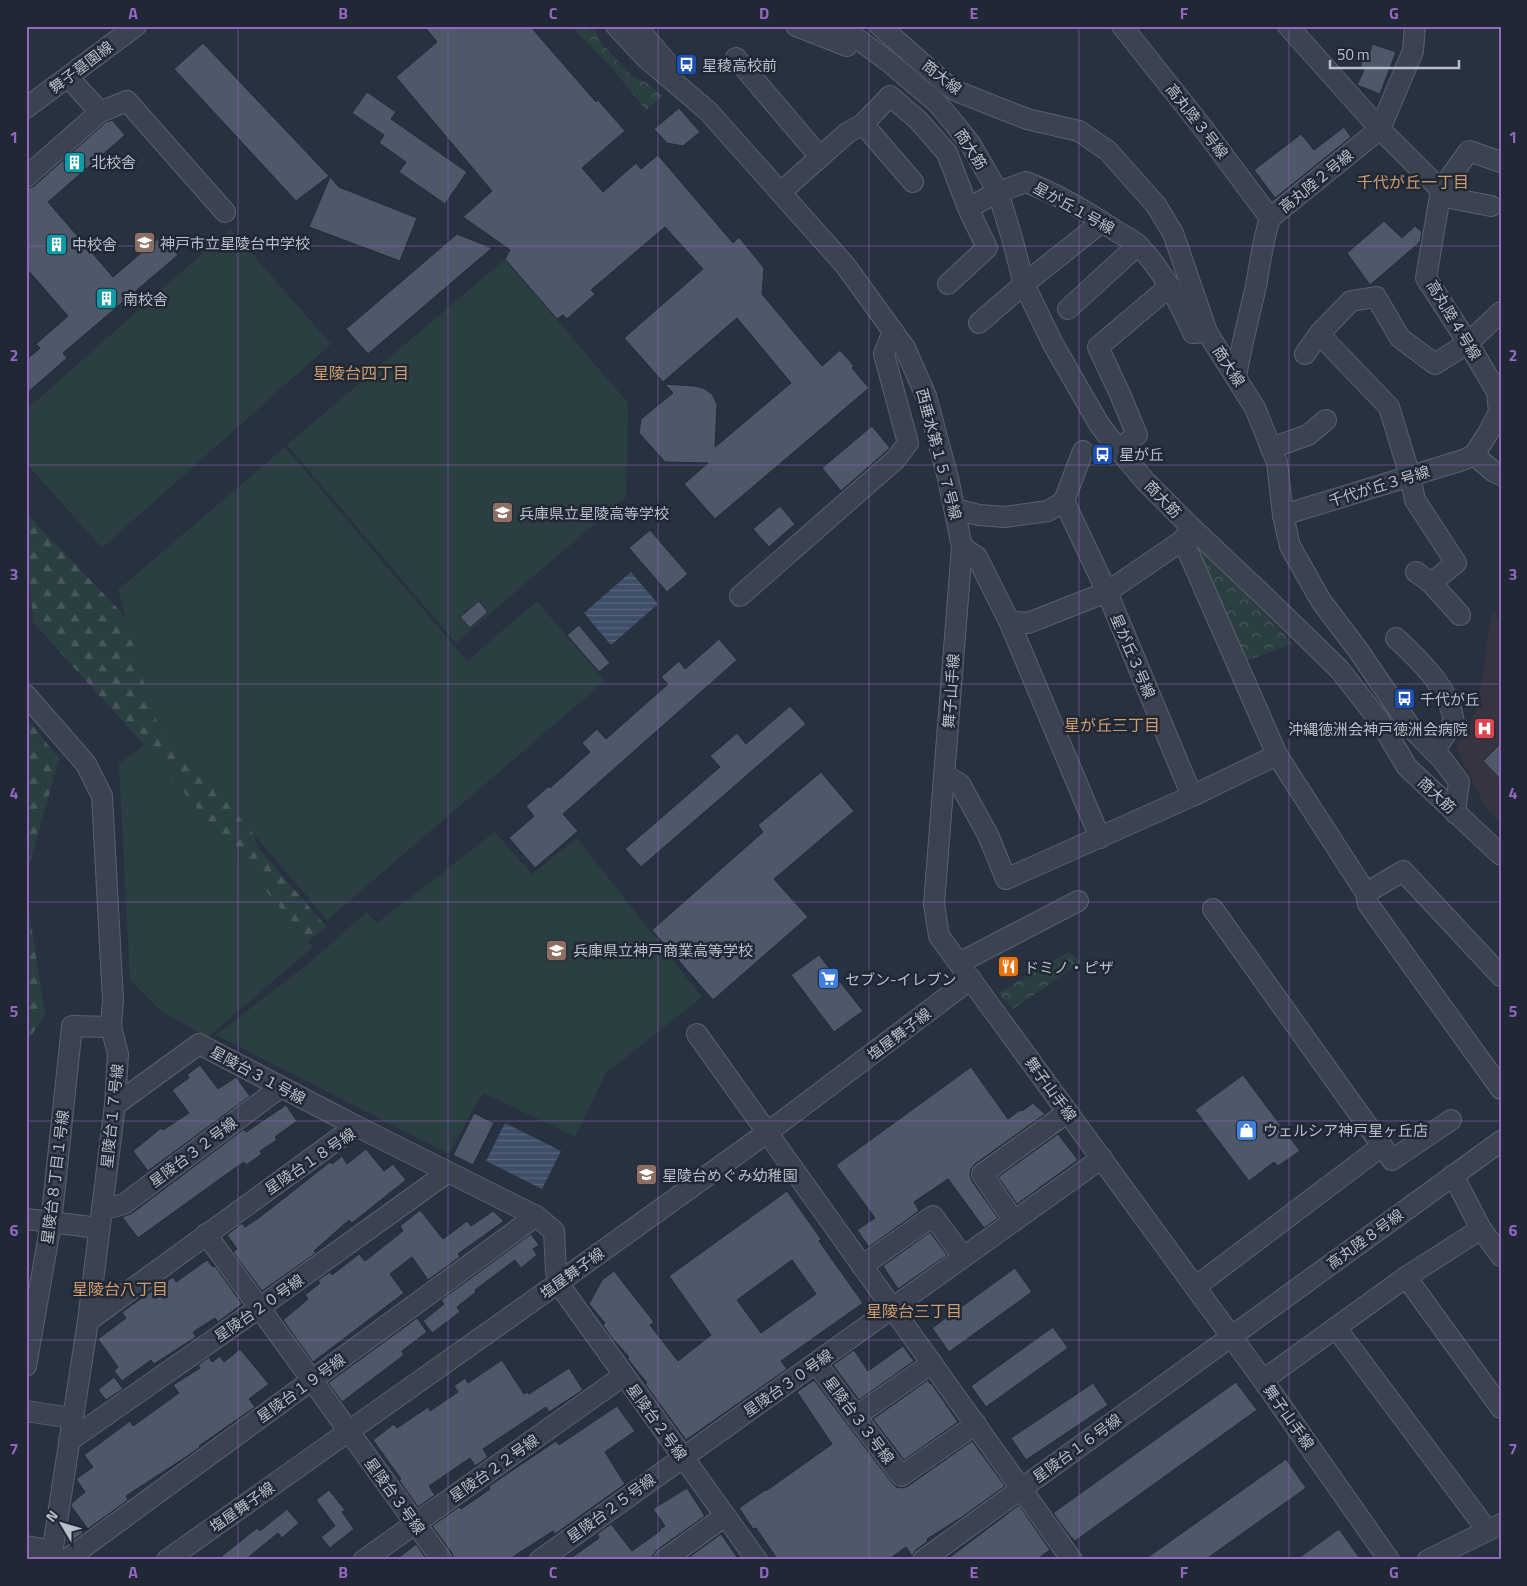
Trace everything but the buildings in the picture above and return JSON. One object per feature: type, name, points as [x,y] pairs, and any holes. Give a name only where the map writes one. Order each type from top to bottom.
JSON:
[{"type":"street","name":"舞子墓園線","points":[[26,108],[136,26]]},
{"type":"street","name":"西垂水第１５７号線","points":[[616,26],[642,54],[708,111],[845,265],[904,348],[926,396],[948,478],[962,547]]},
{"type":"street","points":[[636,26],[708,111]]},
{"type":"street","name":"商大筋","points":[[796,26],[870,56],[914,84]]},
{"type":"street","name":"商大筋","points":[[832,26],[874,50],[937,103],[971,145],[998,192],[1024,284],[1052,344],[1099,424],[1118,449],[1187,534],[1266,598],[1339,669],[1379,720],[1407,767],[1501,855]]},
{"type":"street","name":"商大線","points":[[880,26],[956,91],[1028,119],[1079,131],[1108,151],[1156,205],[1172,234],[1207,332],[1255,408],[1277,462],[1283,515],[1290,546],[1321,601],[1358,650],[1411,728],[1434,751],[1459,782],[1456,813]]},
{"type":"street","name":"高丸陸３号線","points":[[1122,26],[1203,128],[1270,218]]},
{"type":"street","points":[[1288,26],[1440,193],[1491,206]]},
{"type":"street","name":"高丸陸２号線","points":[[1236,377],[1270,218],[1380,129],[1413,51],[1415,26]]},
{"type":"street","points":[[736,58],[820,157]]},
{"type":"street","points":[[68,77],[100,112]]},
{"type":"street","points":[[780,192],[847,133],[863,124],[890,96],[918,120],[947,152],[968,208],[987,248],[948,284]]},
{"type":"street","points":[[26,177],[100,112],[127,101],[226,212]]},
{"type":"street","points":[[863,124],[913,182]]},
{"type":"street","points":[[1440,193],[1469,151],[1501,162]]},
{"type":"street","name":"星が丘１号線","points":[[968,208],[998,192],[1026,182],[1045,190],[1138,245],[1170,286],[1193,333],[1207,332]]},
{"type":"street","name":"高丸陸４号線","points":[[1440,193],[1426,278],[1468,342],[1497,392],[1499,412],[1474,455]]},
{"type":"street","points":[[979,322],[1102,222]]},
{"type":"street","points":[[1068,309],[1138,245]]},
{"type":"street","points":[[1118,449],[1137,435],[1098,347],[1170,286]]},
{"type":"street","points":[[1305,354],[1319,334],[1351,301],[1376,297],[1400,338],[1435,364],[1468,342],[1501,312]]},
{"type":"street","points":[[740,596],[896,459],[908,443],[884,354],[892,331]]},
{"type":"street","points":[[1319,334],[1389,407],[1410,476],[1415,500],[1456,563],[1424,578],[1460,615]]},
{"type":"street","points":[[1271,448],[1308,435],[1326,420]]},
{"type":"street","points":[[955,509],[1005,517],[1048,511],[1064,501],[1083,451]]},
{"type":"street","points":[[1474,455],[1494,472],[1501,475]]},
{"type":"street","name":"千代が丘３号線","points":[[1283,515],[1474,455]]},
{"type":"street","name":"星が丘３号線","points":[[1064,501],[1107,592],[1192,796]]},
{"type":"street","points":[[1009,621],[1028,623],[1107,592],[1187,534],[1277,755],[1366,893],[1368,904],[1501,1089]]},
{"type":"street","points":[[962,547],[977,557],[1009,621],[1100,838]]},
{"type":"street","name":"舞子山手線","points":[[962,547],[934,904],[939,936],[1263,1380],[1389,1560]]},
{"type":"street","points":[[1396,638],[1427,667],[1442,689],[1453,712],[1454,722],[1434,751]]},
{"type":"street","name":"星陵台１７号線","points":[[26,695],[86,764],[102,796],[112,1000],[111,1028],[118,1054],[115,1106],[88,1320],[69,1441],[57,1557]]},
{"type":"street","points":[[944,775],[960,784],[988,835],[1006,879],[1192,796],[1277,755]]},
{"type":"street","points":[[1366,893],[1402,871],[1501,976]]},
{"type":"street","points":[[959,963],[1078,900]]},
{"type":"street","points":[[1213,909],[1392,1160],[1451,1120]]},
{"type":"street","name":"塩屋舞子線","points":[[178,1557],[768,1132],[971,979]]},
{"type":"street","name":"星陵台８丁目１号線","points":[[26,1366],[51,1223],[72,1026],[111,1028]]},
{"type":"street","points":[[697,1034],[1022,1488],[1063,1557]]},
{"type":"street","name":"星陵台３１号線","points":[[115,1106],[199,1044],[356,1126]]},
{"type":"street","name":"星陵台３２号線","points":[[100,1219],[124,1204],[280,1087]]},
{"type":"street","points":[[1014,1221],[982,1174],[1068,1112]]},
{"type":"street","name":"星陵台１８号線","points":[[88,1320],[356,1126],[536,1216],[554,1230],[558,1283]]},
{"type":"street","name":"高丸陸８号線","points":[[1230,1337],[1501,1141]]},
{"type":"street","points":[[1195,1286],[1382,1146]]},
{"type":"street","name":"星陵台３０号線","points":[[682,1457],[894,1308],[1102,1158]]},
{"type":"street","name":"星陵台２０号線","points":[[69,1441],[259,1308],[448,1172]]},
{"type":"street","points":[[1453,1175],[1481,1229],[1501,1256]]},
{"type":"street","name":"星陵台１９号線","points":[[57,1557],[312,1381],[536,1216]]},
{"type":"street","points":[[862,1266],[933,1216],[963,1258]]},
{"type":"street","points":[[26,1219],[51,1223],[100,1219]]},
{"type":"street","points":[[1263,1380],[1406,1278],[1481,1229]]},
{"type":"street","name":"星陵台３号線","points":[[206,1234],[442,1560]]},
{"type":"street","points":[[1406,1278],[1501,1408]]},
{"type":"street","name":"星陵台２号線","points":[[558,1283],[756,1560]]},
{"type":"street","points":[[1336,1328],[1494,1527],[1428,1560]]},
{"type":"street","name":"星陵台１６号線","points":[[923,1560],[1230,1337]]},
{"type":"street","name":"星陵台３３号線","points":[[816,1363],[901,1476],[976,1424]]},
{"type":"street","points":[[856,1416],[932,1363]]},
{"type":"street","name":"星陵台２２号線","points":[[364,1560],[624,1376]]},
{"type":"street","points":[[26,1411],[72,1418]]},
{"type":"street","name":"星陵台２５号線","points":[[540,1560],[682,1457]]},
{"type":"street","points":[[664,1560],[725,1516]]},
{"type":"street","points":[[26,1546],[57,1557]]},
{"type":"shaded area","name":"沖縄徳洲会神戸徳洲会病院","points":[[1493,609],[1501,627],[1501,822],[1487,811],[1456,747],[1476,712]]},
{"type":"green space","points":[[571,26],[592,26],[603,45],[631,75],[649,84],[663,96],[646,110],[611,67]]},
{"type":"green space","points":[[230,229],[331,344],[102,548],[26,463],[26,410]]},
{"type":"green space","points":[[505,259],[628,403],[626,497],[456,643],[287,445]]},
{"type":"green space","points":[[285,447],[467,661],[537,601],[605,681],[327,920],[153,716],[118,590]]},
{"type":"green space","points":[[26,513],[121,612],[200,722],[246,803],[258,848],[327,927],[308,941],[144,745],[33,622],[26,544]]},
{"type":"green space","points":[[1192,534],[1293,644],[1243,662]]},
{"type":"green space","points":[[26,717],[59,759],[26,876]]},
{"type":"green space","points":[[144,745],[313,947],[208,1037],[162,1012],[130,980],[119,764]]},
{"type":"green space","points":[[495,832],[532,874],[577,838],[702,997],[606,1073],[575,1137],[484,1093],[449,1154],[216,1035],[308,964],[367,912],[377,923]]},
{"type":"green space","points":[[26,892],[45,1015],[29,1039],[26,1053]]},
{"type":"green space","points":[[1069,952],[1081,962],[1013,1009],[998,993]]},
{"type":"water","points":[[631,572],[658,604],[611,645],[584,613]]},
{"type":"water","points":[[505,1123],[561,1151],[542,1189],[486,1161]]},
{"type":"place","name":"星稜高校前","points":[[686,65]]},
{"type":"place","name":"北校舎","points":[[75,162]]},
{"type":"place","name":"神戸市立星陵台中学校","points":[[144,243]]},
{"type":"place","name":"中校舎","points":[[56,244]]},
{"type":"place","name":"南校舎","points":[[107,299]]},
{"type":"place","name":"星が丘","points":[[1103,454]]},
{"type":"place","name":"兵庫県立星陵高等学校","points":[[503,513]]},
{"type":"place","name":"千代が丘","points":[[1404,699]]},
{"type":"place","name":"沖縄徳洲会神戸徳洲会病院","points":[[1484,729]]},
{"type":"place","name":"兵庫県立神戸商業高等学校","points":[[557,950]]},
{"type":"place","name":"ドミノ・ピザ","points":[[1008,967]]},
{"type":"place","name":"セブン-イレブン","points":[[829,979]]},
{"type":"place","name":"ウェルシア神戸星ヶ丘店","points":[[1247,1130]]},
{"type":"place","name":"星陵台めぐみ幼稚園","points":[[646,1175]]},
{"type":"district","name":"千代が丘一丁目","points":[[1413,182]]},
{"type":"district","name":"星陵台四丁目","points":[[361,373]]},
{"type":"district","name":"星が丘三丁目","points":[[1112,725]]},
{"type":"district","name":"星陵台八丁目","points":[[120,1289]]},
{"type":"district","name":"星陵台三丁目","points":[[914,1311]]}]
